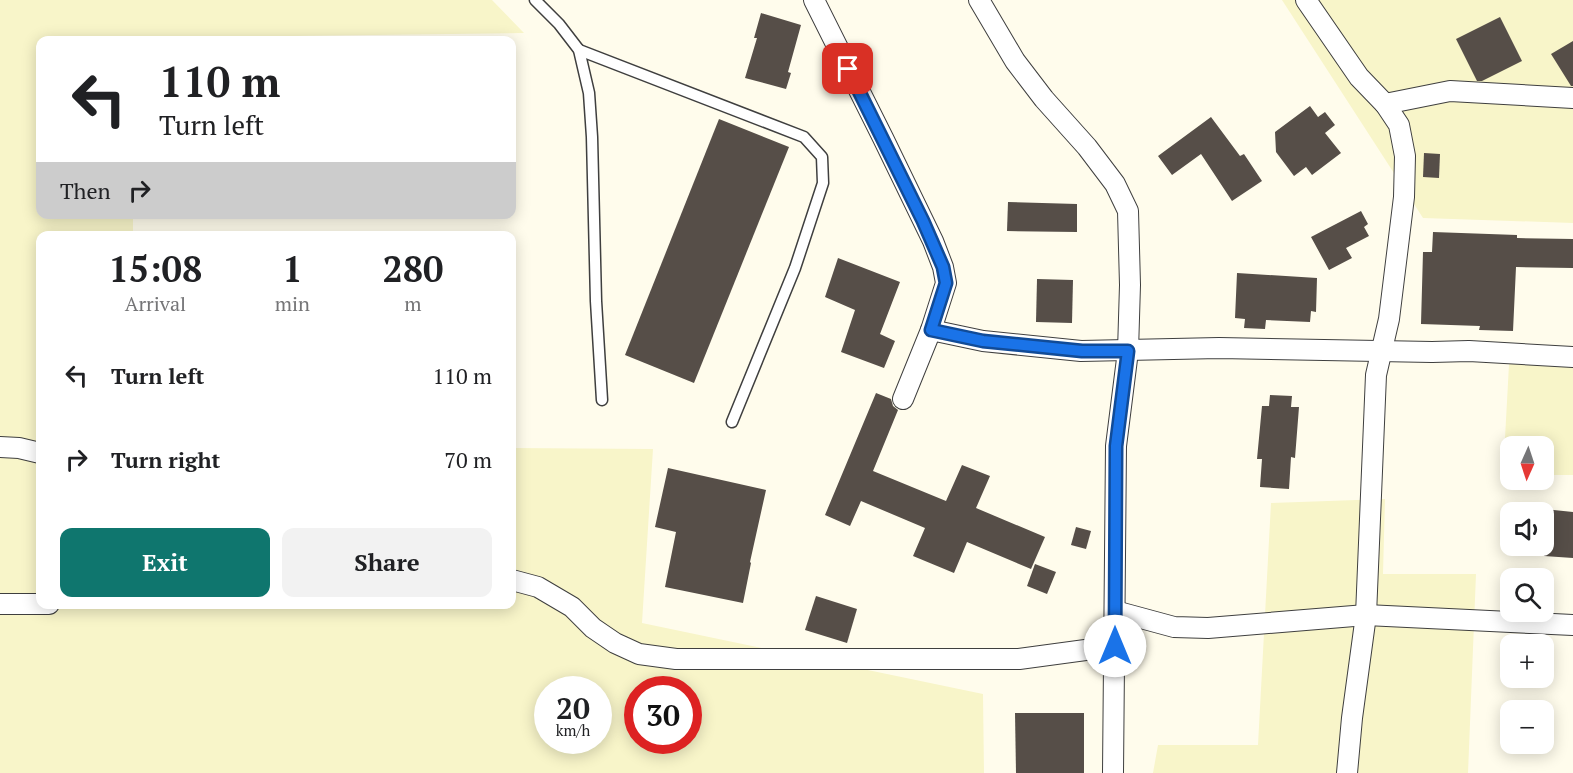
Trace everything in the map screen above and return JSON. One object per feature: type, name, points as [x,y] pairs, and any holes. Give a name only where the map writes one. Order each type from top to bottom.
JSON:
[{"type":"street","points":[[814,0],[923,221],[943,267],[946,283],[931,330],[903,399]]},
{"type":"street","points":[[979,0],[1015,61],[1044,99],[1088,147],[1115,184],[1128,211],[1130,275],[1128,351],[1116,446],[1113,773]]},
{"type":"street","points":[[1306,0],[1359,77],[1385,104],[1399,125],[1404,166],[1400,237],[1389,319],[1376,375],[1366,615],[1347,773]]},
{"type":"street","points":[[1385,104],[1450,91],[1573,98]]},
{"type":"street","points":[[931,330],[983,341],[1082,351],[1219,348],[1469,351],[1573,357]]},
{"type":"street","points":[[0,447],[36,452]]},
{"type":"street","points":[[516,581],[538,587],[572,607],[593,628],[639,654],[676,659],[1019,659],[1115,646]]},
{"type":"street","points":[[0,604],[36,604]]},
{"type":"street","points":[[1115,611],[1174,627],[1208,628],[1366,615],[1573,625]]},
{"type":"lane","points":[[535,0],[559,24],[579,50],[589,93],[596,301],[602,400]]},
{"type":"lane","points":[[579,50],[804,137],[822,157],[823,183],[795,268],[732,422]]},
{"type":"shaded area","points":[[0,0],[492,0],[524,33],[36,36],[36,219],[133,219],[133,231],[36,231],[36,609],[516,609],[516,448],[653,449],[642,623],[983,694],[984,773],[0,773]]},
{"type":"shaded area","points":[[1282,0],[1573,0],[1573,223],[1423,218]]},
{"type":"shaded area","points":[[1510,346],[1573,351],[1573,475],[1554,475],[1554,436],[1505,436]]},
{"type":"shaded area","points":[[1385,499],[1383,574],[1476,574],[1468,773],[1153,773],[1158,745],[1258,745],[1271,503]]},
{"type":"building","points":[[761,13],[801,25],[788,72],[791,73],[786,89],[745,78],[757,38],[754,38]]},
{"type":"building","points":[[1500,17],[1522,61],[1482,81],[1477,81],[1456,39]]},
{"type":"building","points":[[1573,41],[1573,86],[1571,86],[1551,54]]},
{"type":"building","points":[[1310,106],[1318,117],[1325,112],[1335,125],[1325,133],[1341,153],[1312,175],[1306,167],[1294,176],[1276,152],[1275,132]]},
{"type":"building","points":[[1211,117],[1240,156],[1244,154],[1262,181],[1232,201],[1201,154],[1172,175],[1158,156]]},
{"type":"building","points":[[719,119],[789,147],[694,383],[625,355]]},
{"type":"building","points":[[1424,153],[1440,154],[1439,178],[1423,177]]},
{"type":"building","points":[[1008,202],[1077,204],[1077,232],[1007,231]]},
{"type":"building","points":[[1361,211],[1368,224],[1364,227],[1369,236],[1346,248],[1352,258],[1329,270],[1311,237]]},
{"type":"building","points":[[1433,232],[1573,239],[1573,268],[1516,267],[1513,331],[1479,330],[1480,326],[1421,324],[1423,252],[1432,252]]},
{"type":"building","points":[[838,258],[900,282],[880,334],[895,341],[884,368],[841,352],[855,310],[825,297]]},
{"type":"building","points":[[1237,273],[1317,278],[1316,312],[1311,311],[1310,322],[1266,320],[1265,329],[1244,328],[1245,319],[1235,318]]},
{"type":"building","points":[[1037,279],[1073,280],[1072,323],[1036,322]]},
{"type":"building","points":[[876,393],[891,399],[893,406],[898,410],[873,471],[946,501],[962,465],[990,476],[976,508],[1045,537],[1031,569],[967,542],[954,573],[913,556],[925,528],[861,501],[850,526],[825,515]]},
{"type":"building","points":[[1270,395],[1292,396],[1291,407],[1299,407],[1295,458],[1291,457],[1289,489],[1260,487],[1262,459],[1257,459],[1262,406],[1269,406]]},
{"type":"building","points":[[668,468],[766,490],[743,603],[665,587],[676,532],[655,527]]},
{"type":"building","points":[[1554,510],[1573,512],[1573,558],[1544,556],[1554,556]]},
{"type":"building","points":[[1076,527],[1091,531],[1086,549],[1071,545]]},
{"type":"building","points":[[1035,564],[1056,572],[1047,594],[1027,586]]},
{"type":"building","points":[[816,596],[857,609],[847,643],[805,630]]},
{"type":"building","points":[[1015,713],[1084,713],[1084,773],[1016,773]]},
{"type":"route","points":[[848,69],[923,221],[943,267],[946,283],[931,330],[983,341],[1082,351],[1128,351],[1116,446],[1115,646]]}]
